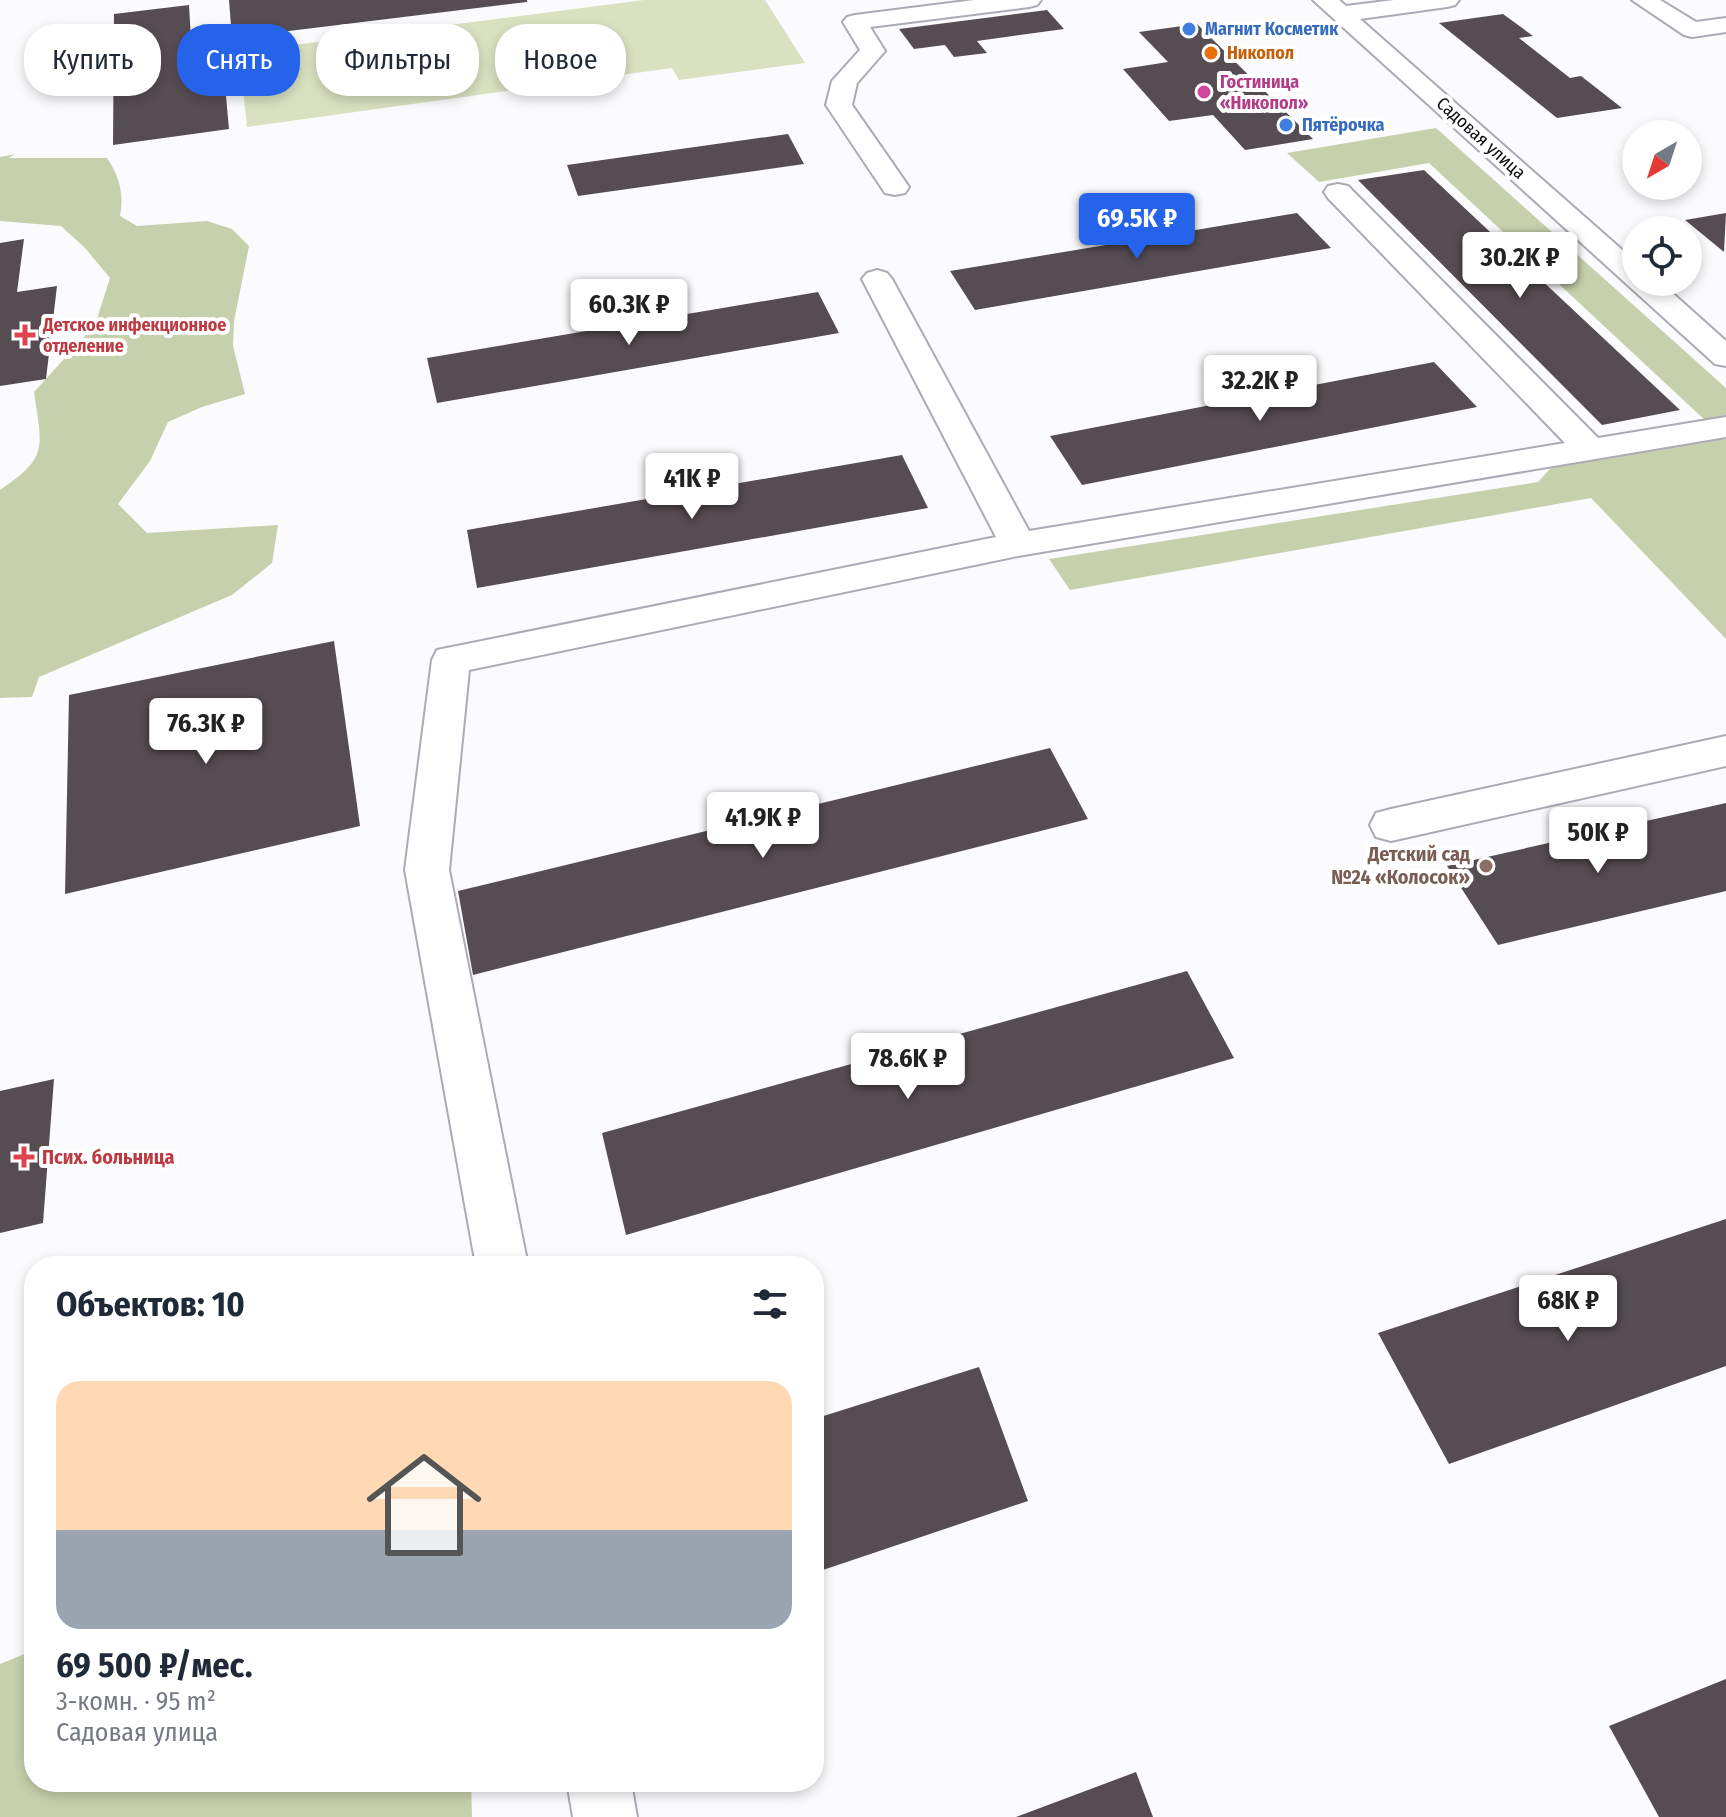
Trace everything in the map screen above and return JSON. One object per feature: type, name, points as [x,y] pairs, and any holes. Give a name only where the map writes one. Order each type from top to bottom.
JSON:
[{"type":"street","points":[[895,187],[839,105],[845,81],[873,51],[855,22],[1029,0]]},
{"type":"street","points":[[1334,7],[1447,0]]},
{"type":"street","points":[[1644,0],[1692,30],[1726,25]]},
{"type":"street","name":"Садовая улица","points":[[1334,7],[1622,264]]},
{"type":"street","points":[[1338,192],[1590,449]]},
{"type":"street","points":[[877,279],[1018,544]]},
{"type":"street","points":[[1658,296],[1726,357]]},
{"type":"street","points":[[500,1256],[427,870],[451,660],[1018,544],[1726,427]]},
{"type":"street","points":[[1391,825],[1726,751]]},
{"type":"street","points":[[601,1792],[605,1817]]},
{"type":"green space","points":[[644,0],[765,0],[805,63],[679,80],[672,68],[626,74],[626,24],[495,24],[495,93],[479,95],[479,24],[457,24]]},
{"type":"green space","points":[[316,42],[316,96],[470,96],[247,127],[244,96],[300,96],[300,44]]},
{"type":"green space","points":[[1436,128],[1726,388],[1726,639],[1591,498],[1070,590],[1049,559],[1538,482],[1550,469],[1707,422],[1429,163],[1319,182],[1287,153]]},
{"type":"green space","points":[[15,154],[9,158],[107,158],[120,186],[120,216],[137,226],[207,221],[232,229],[249,246],[234,321],[233,346],[245,394],[202,407],[168,422],[150,461],[118,504],[147,533],[278,525],[272,563],[232,595],[39,677],[32,697],[0,698],[0,490],[27,469],[34,459],[40,439],[34,392],[95,325],[110,278],[61,226],[0,221],[0,157]]},
{"type":"green space","points":[[24,1654],[24,1792],[471,1792],[472,1817],[0,1817],[0,1664]]},
{"type":"building","points":[[229,0],[527,0],[347,24],[316,24],[316,28],[300,30],[300,24],[231,24]]},
{"type":"building","points":[[189,5],[190,24],[177,24],[177,96],[226,96],[229,129],[113,145],[113,96],[161,96],[161,24],[114,24],[114,14]]},
{"type":"building","points":[[1047,10],[1064,29],[977,41],[987,53],[954,57],[945,45],[914,49],[899,29]]},
{"type":"building","points":[[1503,14],[1533,36],[1519,38],[1570,78],[1581,76],[1622,108],[1557,118],[1439,23]]},
{"type":"building","name":"Гостиница «Никопол»","points":[[1197,24],[1313,139],[1245,150],[1213,115],[1169,121],[1123,69],[1168,62],[1139,32]]},
{"type":"building","points":[[788,134],[804,164],[578,196],[567,165]]},
{"type":"building","points":[[1424,170],[1680,410],[1602,425],[1358,180]]},
{"type":"building","points":[[1297,213],[1331,248],[975,310],[950,271]]},
{"type":"building","points":[[1726,213],[1724,252],[1702,234],[1702,217]]},
{"type":"building","name":"Детское инфекционное отделение","points":[[24,239],[17,292],[57,286],[46,379],[0,386],[0,243]]},
{"type":"building","points":[[818,292],[839,333],[437,403],[427,358]]},
{"type":"building","points":[[1434,362],[1477,407],[1082,485],[1050,436]]},
{"type":"building","points":[[902,455],[928,508],[477,588],[467,530]]},
{"type":"building","points":[[334,641],[360,826],[65,894],[69,695]]},
{"type":"building","points":[[1050,748],[1088,819],[473,975],[458,891]]},
{"type":"building","points":[[1726,803],[1726,891],[1498,945],[1447,866]]},
{"type":"building","points":[[1187,971],[1234,1058],[626,1235],[602,1133]]},
{"type":"building","name":"Псих. больница","points":[[54,1079],[43,1223],[0,1233],[0,1091]]},
{"type":"building","points":[[1726,1219],[1726,1366],[1449,1464],[1378,1333]]},
{"type":"building","points":[[979,1367],[1028,1501],[824,1570],[824,1416]]},
{"type":"building","points":[[1726,1679],[1726,1817],[1659,1817],[1609,1726]]},
{"type":"building","points":[[1136,1772],[1153,1817],[1016,1817]]},
{"type":"place","name":"Магнит Косметик","points":[[1189,29]]},
{"type":"place","name":"Никопол","points":[[1211,53]]},
{"type":"place","name":"Гостиница «Никопол»","points":[[1204,92]]},
{"type":"place","name":"Пятёрочка","points":[[1286,125]]},
{"type":"place","name":"Детское инфекционное отделение","points":[[25,335]]},
{"type":"place","name":"Детский сад №24 «Колосок»","points":[[1486,866]]},
{"type":"place","name":"Псих. больница","points":[[24,1157]]}]
